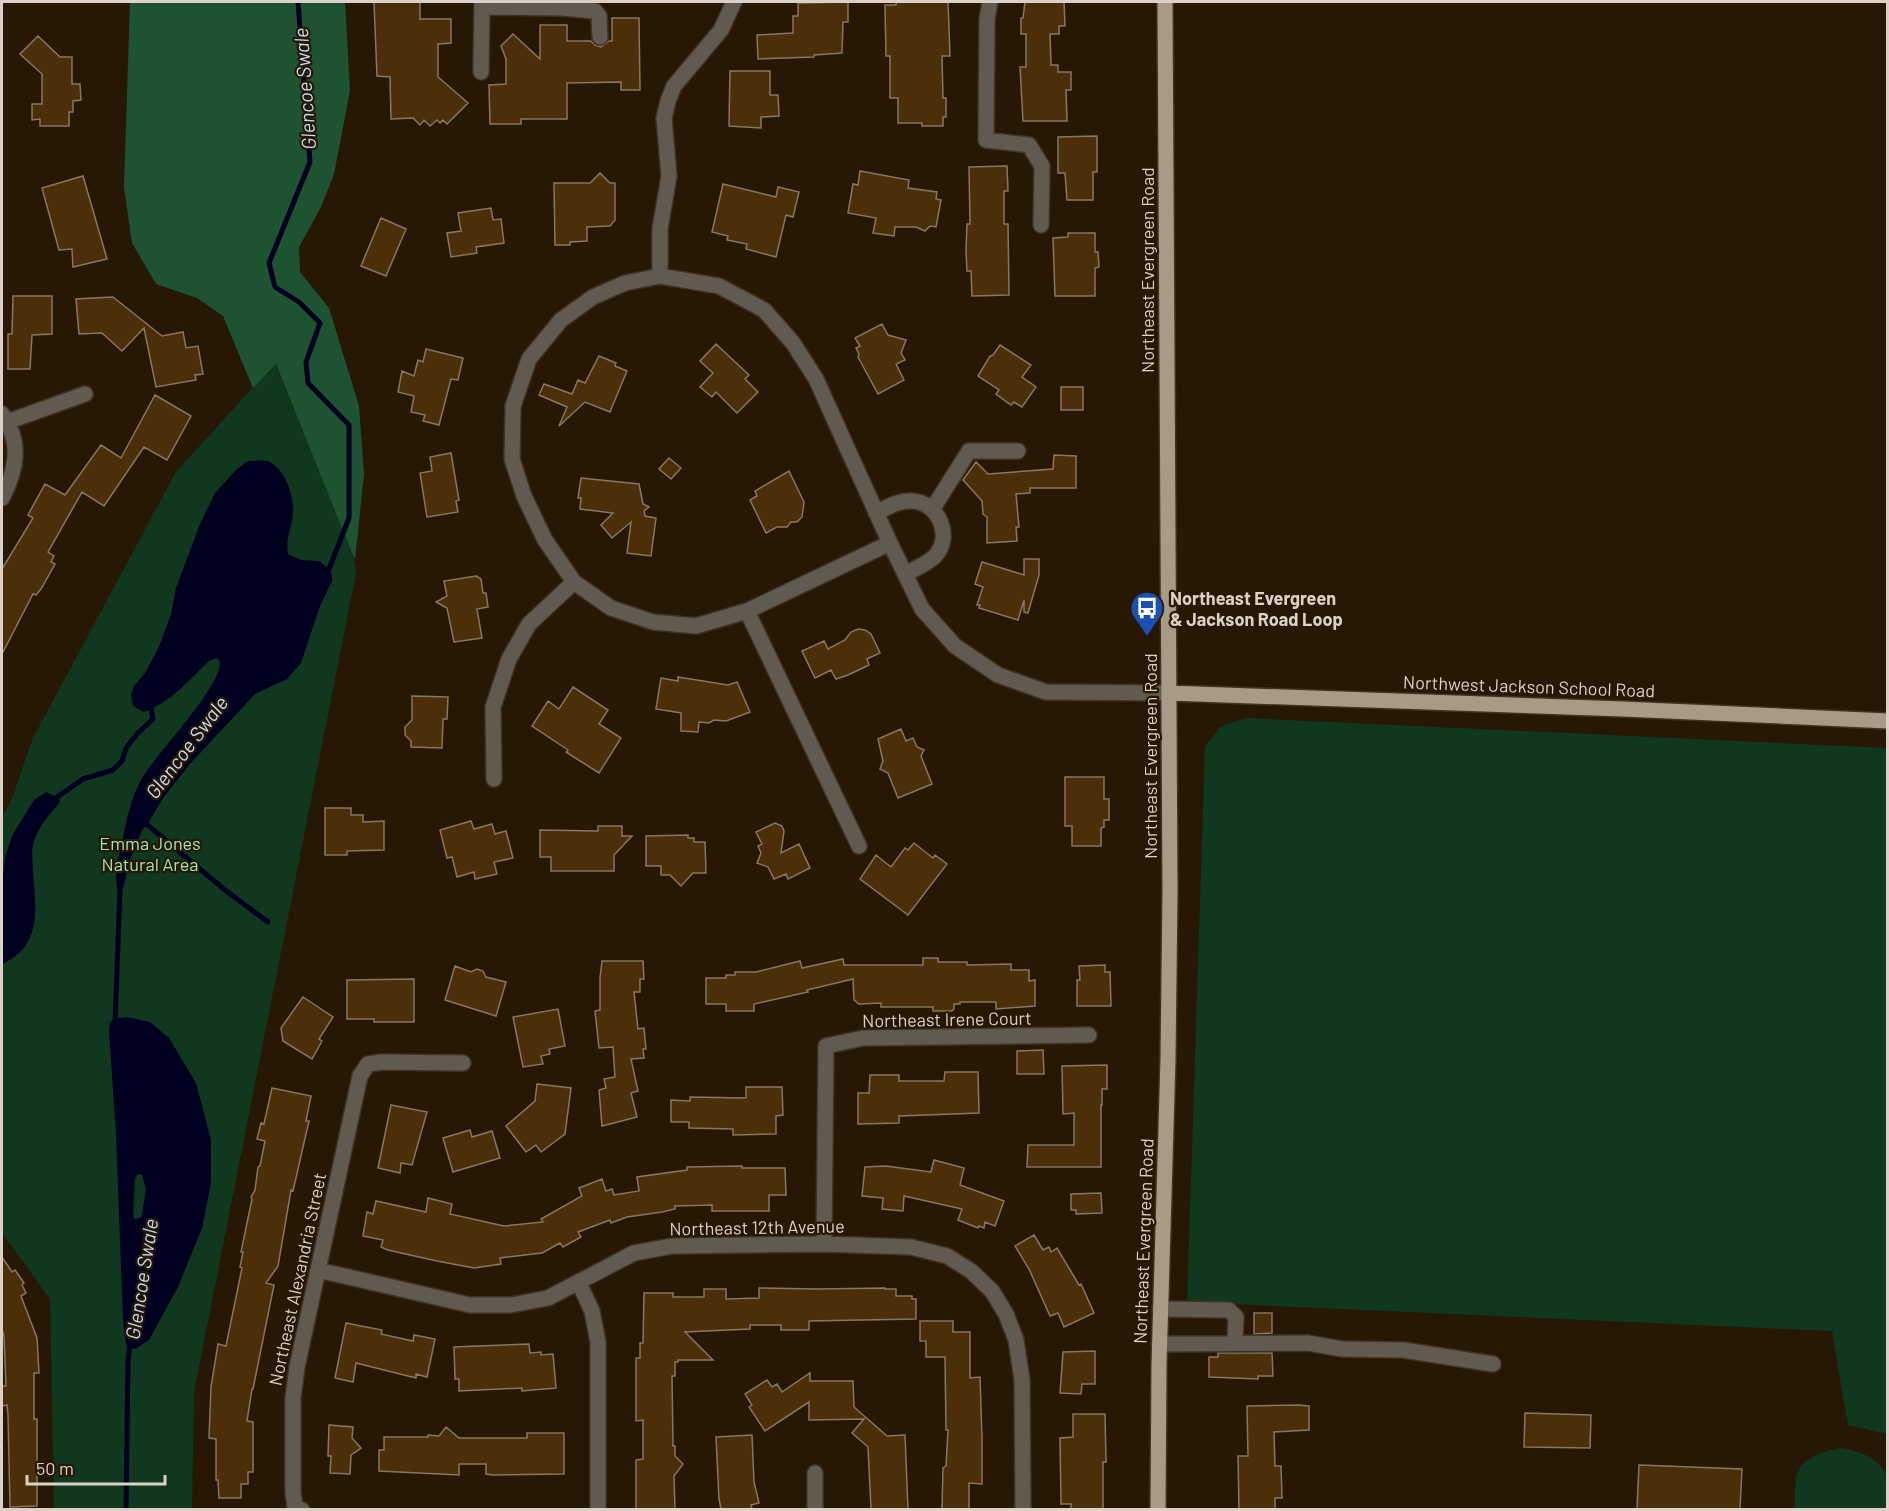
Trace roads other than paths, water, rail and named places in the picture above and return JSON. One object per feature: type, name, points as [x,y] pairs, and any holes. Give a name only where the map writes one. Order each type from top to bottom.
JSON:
[{"type":"main road","name":"Northeast Evergreen Road","points":[[1158,1509],[1159,1344],[1168,1059],[1170,893],[1165,2]]},
{"type":"main road","name":"Northwest Jackson School Road","points":[[1169,693],[1623,708],[1887,721]]},
{"type":"street","points":[[660,276],[660,229],[669,176],[664,118],[668,101],[674,86],[721,30],[734,2]]},
{"type":"street","points":[[990,2],[987,19],[986,140],[1029,145],[1042,166],[1041,225]]},
{"type":"street","points":[[481,72],[482,4],[595,11],[599,16],[600,37]]},
{"type":"street","points":[[890,543],[747,611],[696,626],[653,622],[611,608],[574,582],[545,540],[524,496],[512,459],[513,406],[530,359],[561,320],[593,297],[625,283],[660,276],[718,286],[764,310],[793,343],[816,379],[922,609],[955,646],[998,675],[1046,692],[1169,693]]},
{"type":"street","points":[[2,498],[11,481],[16,446],[4,418],[85,394]]},
{"type":"street","points":[[933,508],[969,451],[1018,451]]},
{"type":"street","points":[[876,513],[906,501],[914,501],[933,508],[938,514],[943,530],[943,540],[939,549],[934,557],[905,574]]},
{"type":"street","points":[[494,779],[493,707],[509,659],[530,624],[574,582]]},
{"type":"street","points":[[747,611],[859,846]]},
{"type":"street","name":"Northeast Irene Court","points":[[824,1244],[826,1046],[863,1038],[1089,1035]]},
{"type":"street","name":"Northeast Alexandria Street","points":[[298,1508],[292,1473],[293,1398],[297,1367],[360,1076],[368,1064],[382,1062],[463,1063]]},
{"type":"street","name":"Northeast 12th Avenue","points":[[318,1270],[470,1305],[511,1305],[548,1298],[634,1253],[672,1246],[824,1244],[911,1247],[947,1256],[971,1271],[992,1291],[1006,1314],[1016,1340],[1022,1380],[1023,1509]]},
{"type":"street","points":[[579,1283],[592,1311],[598,1342],[598,1509]]},
{"type":"street","points":[[1160,1309],[1229,1310],[1236,1317],[1235,1342]]},
{"type":"street","points":[[1159,1344],[1308,1342],[1342,1349],[1403,1350],[1493,1364]]},
{"type":"street","points":[[815,1473],[815,1509]]},
{"type":"water","points":[[248,461],[267,461],[279,469],[287,483],[293,506],[287,543],[288,554],[301,560],[319,561],[329,569],[332,581],[320,606],[301,663],[287,679],[255,694],[189,765],[142,830],[129,862],[124,886],[119,893],[116,881],[118,862],[129,810],[138,785],[201,702],[218,672],[220,661],[216,658],[209,661],[171,696],[144,712],[133,706],[131,695],[134,686],[145,673],[159,647],[171,614],[176,588],[200,524],[215,493],[237,469]]},
{"type":"water","points":[[46,792],[59,798],[60,802],[40,827],[33,845],[34,926],[24,947],[2,964],[2,886],[5,857],[13,834],[34,800]]},
{"type":"water","points":[[127,1017],[150,1022],[169,1038],[196,1083],[211,1140],[211,1183],[202,1228],[178,1287],[149,1340],[135,1349],[126,1344],[123,1320],[116,1134],[109,1031],[110,1022]],"holes":[[[138,1174],[142,1175],[146,1189],[142,1215],[135,1219],[133,1216],[135,1179]]]},
{"type":"waterway","name":"Glencoe Swale","points":[[298,2],[310,162],[269,263],[275,287],[299,302],[320,323],[306,362],[308,383],[349,425],[349,518],[329,569],[325,571]]},
{"type":"waterway","points":[[53,800],[83,779],[113,770],[122,761],[126,748],[153,719],[150,704]]},
{"type":"waterway","points":[[144,822],[225,890],[268,922]]},
{"type":"waterway","name":"Glencoe Swale","points":[[115,1025],[120,888]]},
{"type":"waterway","name":"Glencoe Swale","points":[[126,1510],[130,1344]]},
{"type":"place","name":"Northeast Evergreen & Jackson Road Loop","points":[[1147,637]]},
{"type":"park label","name":"Emma Jones Natural Area","points":[[150,853]]}]
